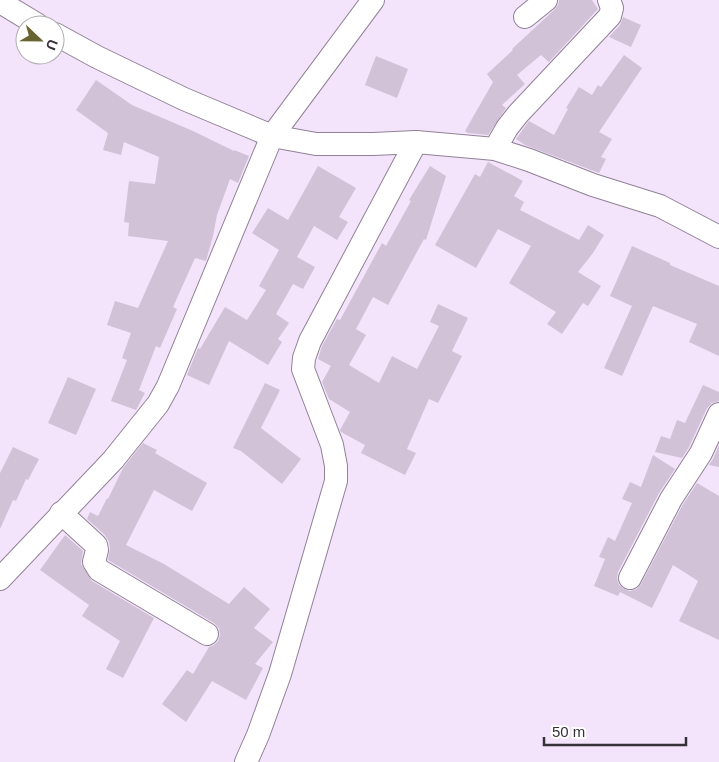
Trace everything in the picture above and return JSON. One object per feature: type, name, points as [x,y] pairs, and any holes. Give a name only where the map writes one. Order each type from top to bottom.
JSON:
[{"type":"street","points":[[0,579],[113,460],[164,394],[272,136],[373,0]]},
{"type":"street","points":[[525,17],[546,0]]},
{"type":"street","points":[[495,149],[506,128],[518,114],[609,18],[612,8],[609,0]]},
{"type":"street","points":[[0,2],[21,15]]},
{"type":"street","points":[[65,39],[184,99],[272,136],[316,144],[416,142],[495,149],[593,185],[660,206],[719,237]]},
{"type":"street","points":[[246,762],[280,674],[336,481],[336,466],[332,445],[304,373],[304,358],[310,341],[416,142]]},
{"type":"street","points":[[630,578],[671,499],[701,452],[719,414]]},
{"type":"street","points":[[61,513],[96,545],[97,550],[94,562],[98,570],[207,634]]},
{"type":"building","points":[[559,0],[592,0],[598,9],[549,62],[541,55],[517,75],[525,84],[502,105],[506,108],[488,135],[465,131],[493,82],[487,74],[554,10]]},
{"type":"building","points":[[623,17],[641,25],[631,47],[609,37],[620,25]]},
{"type":"building","points":[[624,55],[642,68],[599,132],[612,139],[601,157],[606,159],[599,173],[525,145],[516,139],[529,121],[554,135],[568,109],[566,108],[579,87],[592,95],[598,85],[601,87]]},
{"type":"building","points":[[376,56],[408,69],[397,98],[365,85]]},
{"type":"building","points":[[96,80],[132,105],[249,156],[238,183],[230,179],[217,215],[206,261],[195,258],[173,307],[177,309],[160,348],[156,346],[139,390],[145,393],[136,410],[111,401],[127,360],[122,358],[131,333],[107,325],[115,301],[138,308],[168,241],[128,236],[129,223],[124,222],[129,181],[155,184],[159,157],[124,142],[121,155],[103,150],[108,133],[76,110]]},
{"type":"building","points":[[488,162],[523,181],[514,196],[524,202],[520,210],[579,240],[588,225],[604,235],[578,272],[601,286],[588,306],[583,303],[562,334],[547,324],[556,312],[509,283],[531,246],[498,229],[476,268],[435,245],[475,174],[480,177]]},
{"type":"building","points":[[318,166],[356,188],[339,217],[348,222],[337,240],[314,226],[297,257],[315,267],[303,289],[293,284],[276,314],[289,323],[278,339],[282,342],[268,365],[229,341],[209,385],[187,375],[198,348],[200,349],[225,307],[247,320],[266,290],[259,286],[279,250],[252,233],[268,208],[288,220]]},
{"type":"building","points":[[430,166],[446,176],[426,240],[424,239],[388,305],[373,297],[356,329],[366,335],[349,365],[379,383],[392,356],[417,369],[439,326],[430,322],[438,304],[468,318],[452,351],[462,356],[438,403],[429,399],[407,449],[416,453],[405,475],[361,453],[365,445],[341,432],[340,430],[350,412],[329,399],[322,382],[331,366],[318,359],[322,346],[337,319],[340,320],[382,243],[386,246],[411,201],[409,200]]},
{"type":"building","points":[[632,246],[719,286],[719,356],[689,342],[697,324],[653,306],[622,376],[604,368],[632,306],[610,296]]},
{"type":"building","points":[[68,377],[96,389],[76,435],[48,423]]},
{"type":"building","points":[[265,383],[280,390],[261,428],[301,459],[282,484],[241,451],[233,448]]},
{"type":"building","points":[[703,385],[719,392],[719,401],[712,403],[707,408],[682,458],[655,452],[661,436],[670,439],[677,420],[685,423]]},
{"type":"building","points":[[143,443],[157,450],[155,453],[207,483],[192,511],[154,490],[126,545],[164,564],[229,604],[244,587],[270,609],[254,628],[273,642],[255,664],[263,668],[246,700],[212,681],[186,722],[162,704],[187,670],[193,674],[209,647],[218,641],[220,635],[219,628],[214,623],[108,560],[109,542],[105,535],[87,519],[90,512],[98,516],[123,468]]},
{"type":"building","points":[[719,445],[719,467],[709,465],[713,459]]},
{"type":"building","points":[[13,447],[39,459],[28,480],[26,479],[16,501],[13,500],[0,529],[0,473]]},
{"type":"building","points":[[653,455],[675,469],[659,493],[618,572],[619,585],[630,591],[637,589],[641,584],[682,506],[697,483],[719,496],[719,640],[679,621],[698,581],[673,565],[652,608],[620,592],[618,596],[594,586],[605,559],[599,557],[608,537],[615,541],[632,503],[622,499],[630,482],[641,487]]},
{"type":"building","points":[[65,535],[83,551],[81,564],[92,581],[154,618],[123,678],[106,669],[120,641],[82,616],[89,605],[40,570]]}]
